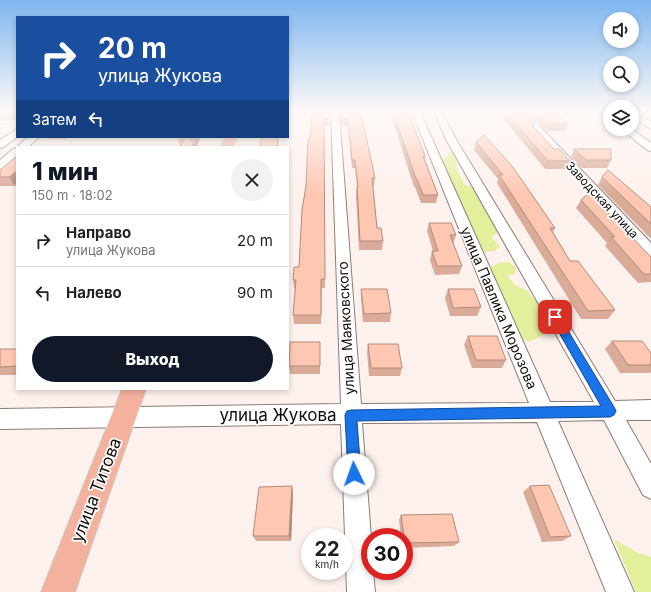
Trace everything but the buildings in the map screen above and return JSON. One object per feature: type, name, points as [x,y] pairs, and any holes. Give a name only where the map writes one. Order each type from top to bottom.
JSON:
[{"type":"main road","name":"улица Титова","points":[[58,592],[134,390]]},
{"type":"street","name":"улица Маяковского","points":[[336,140],[361,592]]},
{"type":"street","name":"улица Павлика Морозова","points":[[428,140],[620,592]]},
{"type":"street","points":[[451,140],[610,411],[651,487]]},
{"type":"street","name":"Заводская улица","points":[[547,140],[651,252]]},
{"type":"street","points":[[640,140],[651,148]]},
{"type":"street","points":[[0,166],[16,152]]},
{"type":"street","name":"улица Жукова","points":[[0,419],[124,416],[543,413],[651,410]]},
{"type":"green space","points":[[452,151],[457,156],[456,166],[464,184],[475,189],[485,203],[484,210],[494,219],[500,231],[491,237],[500,246],[495,251],[482,252],[441,162]]},
{"type":"green space","points":[[509,262],[516,268],[515,274],[507,275],[515,285],[528,291],[549,318],[547,333],[529,342],[517,336],[490,268],[498,263]]},
{"type":"green space","points":[[614,539],[638,553],[651,557],[651,592],[636,592]]},
{"type":"route","points":[[354,474],[351,415],[610,411],[555,317]]}]
